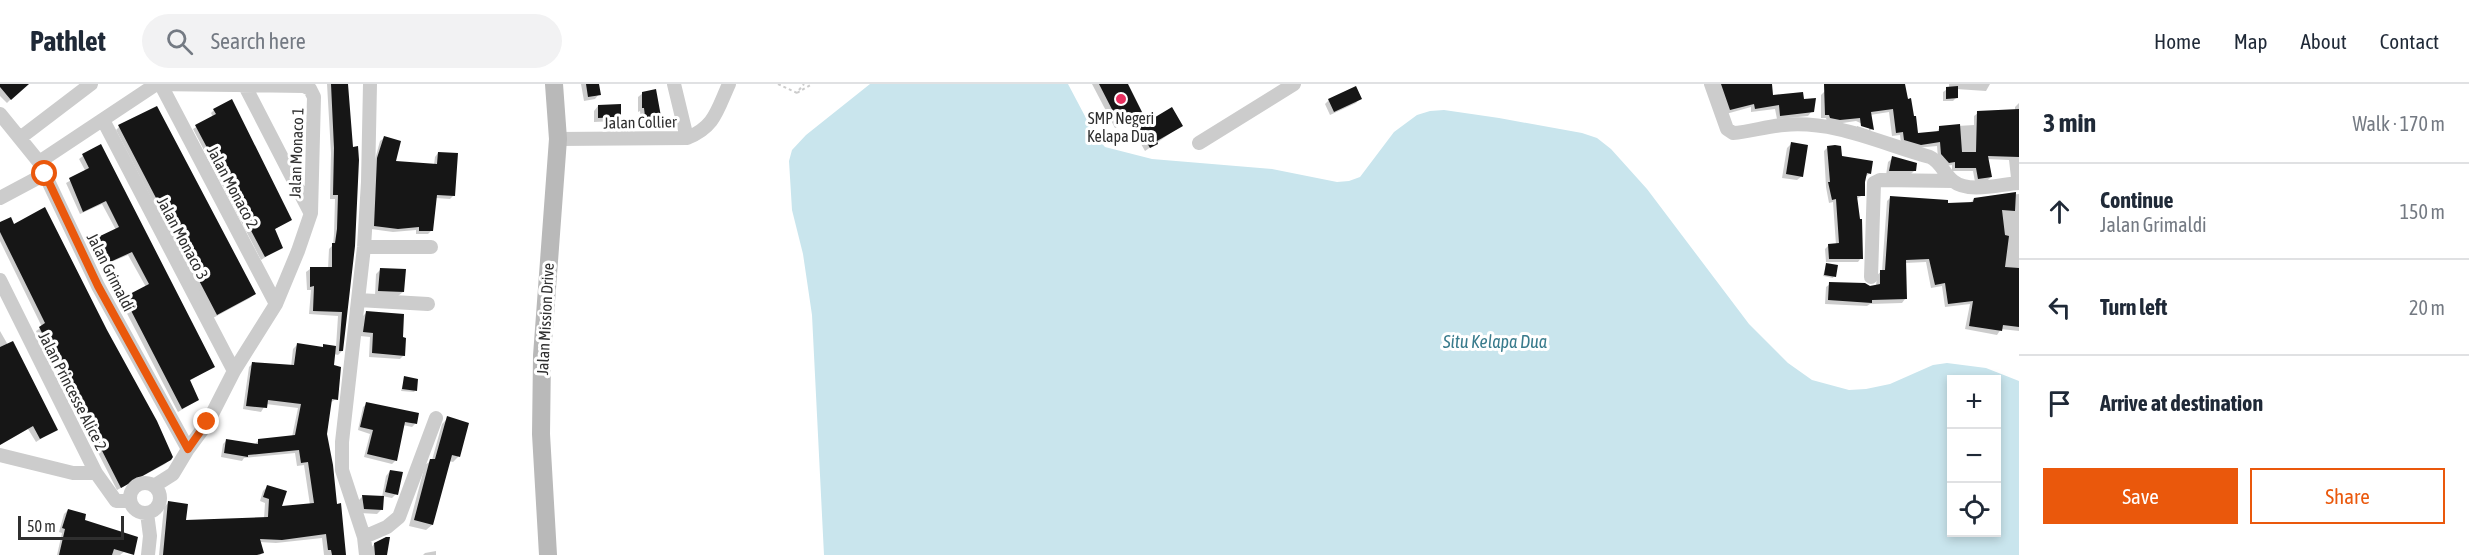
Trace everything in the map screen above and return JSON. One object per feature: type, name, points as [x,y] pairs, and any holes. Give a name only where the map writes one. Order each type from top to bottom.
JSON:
[{"type":"street","points":[[20,138],[91,84]]},
{"type":"street","points":[[366,555],[364,537],[342,470],[345,410],[364,248],[370,84]]},
{"type":"street","name":"Jalan Mission Drive","points":[[548,555],[542,434],[542,356],[558,139],[554,84]]},
{"type":"street","points":[[674,84],[687,138]]},
{"type":"street","name":"Jalan Collier","points":[[558,139],[687,138],[703,132],[708,126],[729,84]]},
{"type":"street","points":[[1199,143],[1294,84]]},
{"type":"street","points":[[1711,84],[1727,129],[1731,133],[1784,124],[1807,124],[1840,129],[1930,157],[1939,163],[1953,181]]},
{"type":"street","points":[[0,198],[103,120],[156,85],[245,86]]},
{"type":"street","name":"Jalan Monaco 2","points":[[156,85],[276,303]]},
{"type":"street","name":"Jalan Monaco 1","points":[[245,86],[304,86],[314,94],[314,161],[310,213],[245,86]]},
{"type":"street","name":"Jalan Monaco 3","points":[[103,120],[234,372]]},
{"type":"street","name":"Jalan Grimaldi","points":[[3,124],[20,138],[42,168],[98,286],[188,449]]},
{"type":"street","points":[[1871,277],[1874,183],[1881,180],[1953,181],[1973,187],[2019,183]]},
{"type":"street","points":[[154,486],[160,499],[158,505],[147,513],[134,508],[130,501],[130,494],[134,488],[141,484],[154,486],[173,474],[207,422],[276,303],[298,250],[310,213]]},
{"type":"street","points":[[364,248],[432,247]]},
{"type":"street","name":"Jalan Princesse Alice 2","points":[[0,280],[96,473],[116,501],[130,501]]},
{"type":"street","points":[[358,300],[428,304]]},
{"type":"street","points":[[364,537],[387,527],[399,517],[436,418]]},
{"type":"street","points":[[0,455],[74,473],[96,473]]},
{"type":"street","points":[[147,513],[150,536],[148,555]]},
{"type":"path","points":[[778,84],[797,93]]},
{"type":"path","points":[[797,93],[804,84]]},
{"type":"path","points":[[797,93],[812,84]]},
{"type":"water","name":"Situ Kelapa Dua","points":[[870,84],[1068,84],[1096,137],[1105,147],[1152,159],[1272,169],[1337,182],[1360,177],[1394,132],[1417,115],[1430,111],[1444,110],[1582,133],[1597,138],[1611,149],[1647,189],[1749,324],[1788,363],[1812,380],[1849,390],[1866,389],[1890,384],[1933,365],[1947,363],[1986,368],[2019,381],[2019,555],[824,555],[812,315],[803,254],[792,210],[789,161],[792,150],[806,135]]},
{"type":"building","points":[[0,84],[29,84],[11,100]]},
{"type":"building","points":[[331,84],[348,84],[353,147],[358,146],[359,160],[355,246],[343,351],[339,351],[342,312],[313,311],[314,286],[310,287],[310,267],[332,267],[332,243],[335,243],[337,229],[338,195],[333,195],[334,148]]},
{"type":"building","points":[[586,84],[599,84],[601,95],[588,97]]},
{"type":"building","points":[[1099,84],[1128,84],[1147,122],[1172,107],[1183,126],[1157,141],[1158,144],[1150,148],[1133,118],[1120,125]]},
{"type":"building","points":[[1721,84],[1772,84],[1773,95],[1803,92],[1804,99],[1816,98],[1814,112],[1780,116],[1779,105],[1755,109],[1754,104],[1730,110]]},
{"type":"building","points":[[1824,84],[1905,84],[1908,99],[1911,98],[1914,116],[1916,116],[1918,133],[1939,131],[1939,126],[1960,124],[1962,152],[1976,152],[1977,111],[2019,109],[2019,157],[1988,156],[1992,177],[1978,179],[1976,168],[1955,168],[1955,162],[1949,163],[1941,154],[1940,142],[1921,145],[1904,140],[1903,132],[1896,133],[1893,109],[1871,112],[1874,130],[1861,126],[1860,118],[1840,120],[1825,115]]},
{"type":"building","points":[[1356,86],[1362,99],[1334,112],[1328,99]]},
{"type":"building","points":[[1958,86],[1958,98],[1946,99],[1946,87]]},
{"type":"building","points":[[656,89],[662,122],[646,124],[644,108],[642,108],[642,92]]},
{"type":"building","points":[[232,99],[292,220],[275,229],[283,248],[265,257],[195,125],[216,114],[213,109]]},
{"type":"building","points":[[621,104],[621,117],[598,118],[598,105]]},
{"type":"building","points":[[157,106],[256,294],[217,315],[118,125]]},
{"type":"building","points":[[384,136],[401,141],[396,161],[437,164],[438,152],[458,153],[455,196],[437,195],[433,231],[419,231],[419,227],[398,229],[374,226],[377,158]]},
{"type":"building","points":[[1791,142],[1808,145],[1803,177],[1786,174]]},
{"type":"building","points":[[101,144],[215,367],[190,380],[199,400],[182,409],[124,297],[149,284],[132,252],[110,262],[98,237],[119,227],[106,201],[83,212],[69,178],[89,168],[82,154]]},
{"type":"building","points":[[1827,146],[1841,146],[1842,156],[1873,161],[1871,174],[1867,173],[1865,196],[1857,196],[1860,219],[1862,219],[1863,259],[1829,259],[1828,244],[1839,243],[1836,199],[1832,200],[1828,182],[1830,182]]},
{"type":"building","points":[[1892,156],[1917,163],[1916,171],[1889,171]]},
{"type":"building","points":[[2016,192],[2015,211],[2002,210],[2005,235],[2009,236],[2005,267],[2019,268],[2019,327],[2003,325],[2002,331],[1969,326],[1973,301],[1948,304],[1945,283],[1935,285],[1929,259],[1906,260],[1907,299],[1872,300],[1872,303],[1828,300],[1829,282],[1865,283],[1870,286],[1880,284],[1880,270],[1885,270],[1890,196],[1948,200],[1948,203],[1973,202],[1974,198]]},
{"type":"building","points":[[45,207],[107,330],[157,421],[173,457],[121,488],[39,327],[45,323],[0,232],[0,222],[11,217],[14,224]]},
{"type":"building","points":[[1826,263],[1838,265],[1836,277],[1824,275]]},
{"type":"building","points":[[380,268],[406,269],[404,292],[378,291]]},
{"type":"building","points":[[366,311],[404,314],[405,356],[372,353],[373,333],[363,332]]},
{"type":"building","points":[[13,341],[58,430],[40,439],[33,426],[0,445],[0,347]]},
{"type":"building","points":[[297,343],[323,347],[323,344],[336,346],[334,365],[341,367],[338,400],[332,399],[327,434],[337,504],[341,503],[346,555],[332,555],[331,550],[328,550],[326,534],[282,540],[260,539],[264,553],[257,555],[163,555],[168,501],[188,504],[186,520],[268,517],[269,499],[263,497],[267,485],[287,491],[282,506],[314,503],[308,462],[301,463],[299,450],[248,455],[248,457],[224,453],[226,439],[258,444],[258,439],[295,435],[301,404],[268,400],[267,408],[246,406],[252,362],[294,365]]},
{"type":"building","points":[[404,376],[418,379],[417,391],[402,389]]},
{"type":"building","points":[[366,402],[419,413],[417,424],[405,422],[397,461],[367,454],[373,430],[360,427]]},
{"type":"building","points":[[447,416],[469,423],[460,457],[452,455],[433,525],[414,520],[430,459],[435,459]]},
{"type":"building","points":[[390,470],[403,472],[398,495],[385,492]]},
{"type":"building","points":[[362,495],[384,496],[383,510],[364,509]]},
{"type":"building","points":[[68,509],[86,514],[85,520],[138,537],[134,555],[114,549],[112,555],[59,555],[65,529],[62,528]]},
{"type":"building","points":[[390,537],[387,555],[375,555],[374,543]]},
{"type":"place","name":"SMP Negeri Kelapa Dua","points":[[1121,99]]},
{"type":"route","points":[[45,174],[98,286],[188,449],[207,422]]}]
